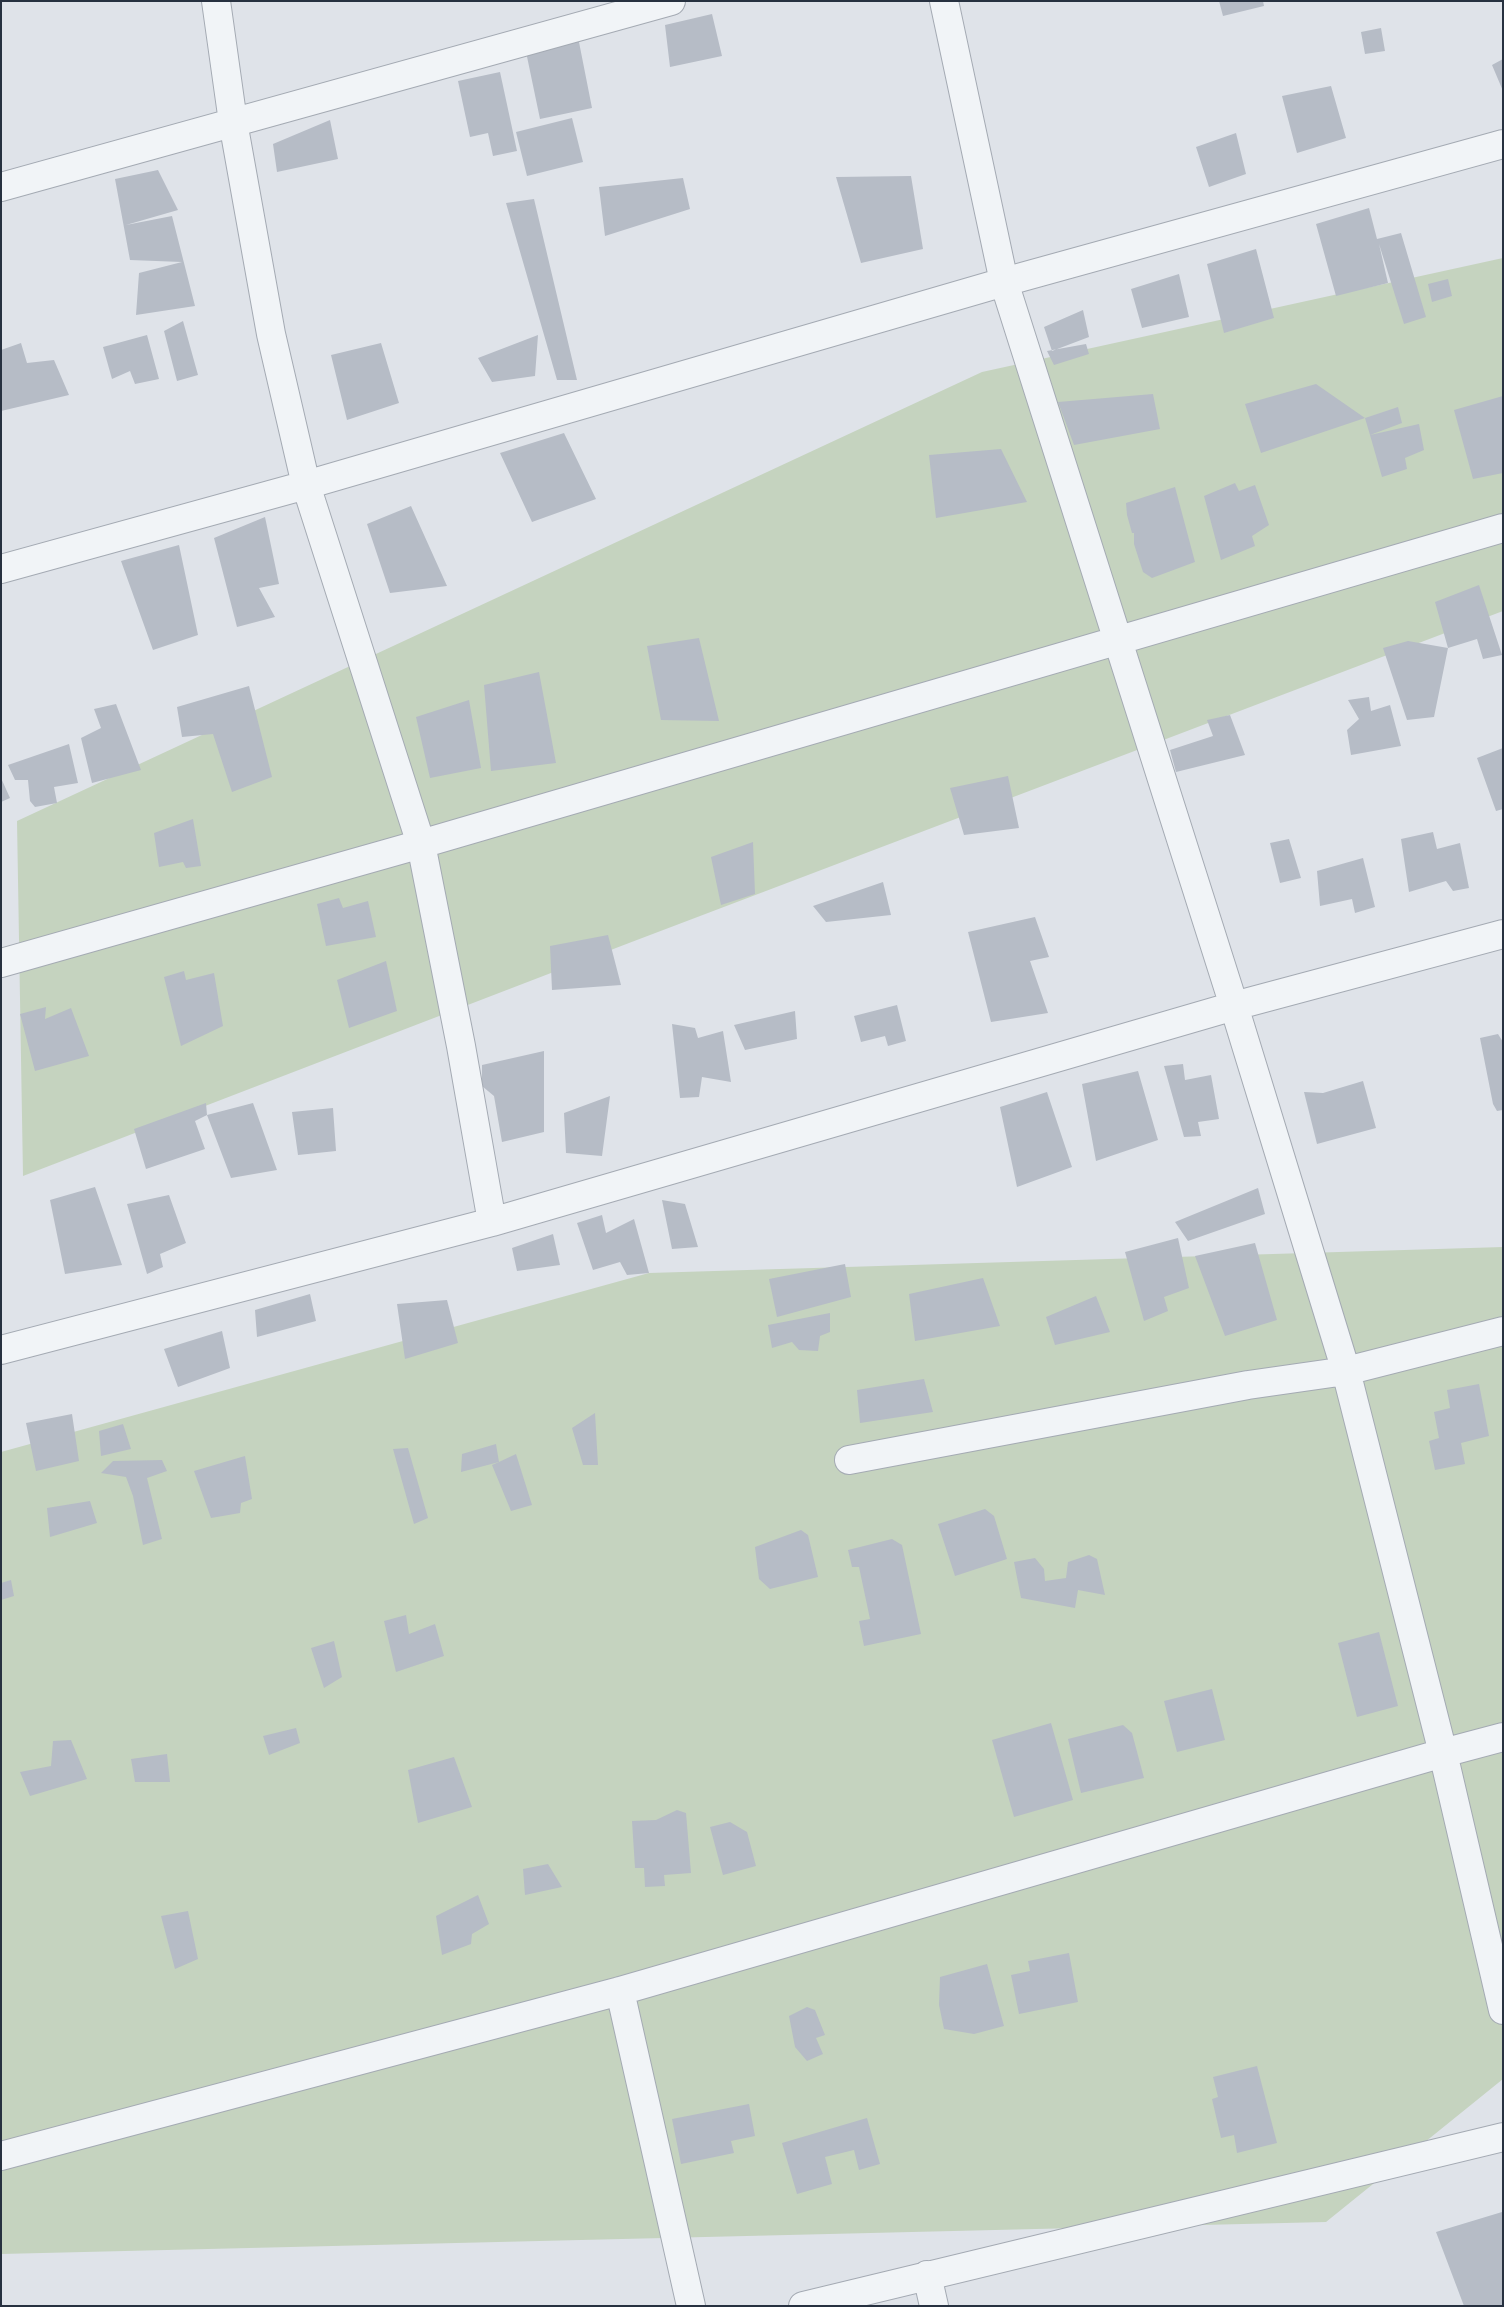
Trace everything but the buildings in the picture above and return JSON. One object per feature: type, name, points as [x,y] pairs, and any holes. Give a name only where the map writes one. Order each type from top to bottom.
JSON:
[{"type":"street","points":[[216,1],[233,122],[271,334],[306,485],[421,844],[462,1046],[492,1222]]},
{"type":"street","points":[[1,187],[671,1]]},
{"type":"street","points":[[944,1],[1004,282],[1234,1006],[1346,1371],[1443,1753],[1503,2010]]},
{"type":"street","points":[[1,569],[306,485],[1004,282],[1503,144]]},
{"type":"street","points":[[1,963],[421,844],[1503,528]]},
{"type":"street","points":[[1,1350],[492,1222],[1234,1006],[1503,934]]},
{"type":"street","points":[[849,1460],[1220,1390],[1346,1371],[1503,1331]]},
{"type":"street","points":[[1,2156],[620,1991],[1503,1737]]},
{"type":"street","points":[[620,1991],[691,2306]]},
{"type":"street","points":[[803,2306],[1503,2137]]},
{"type":"street","points":[[927,2275],[934,2306]]},
{"type":"green space","points":[[1503,258],[1503,611],[629,943],[23,1176],[17,821],[982,372]]},
{"type":"green space","points":[[1503,1247],[1503,2079],[1326,2222],[1,2254],[1,1452],[649,1273]]}]
